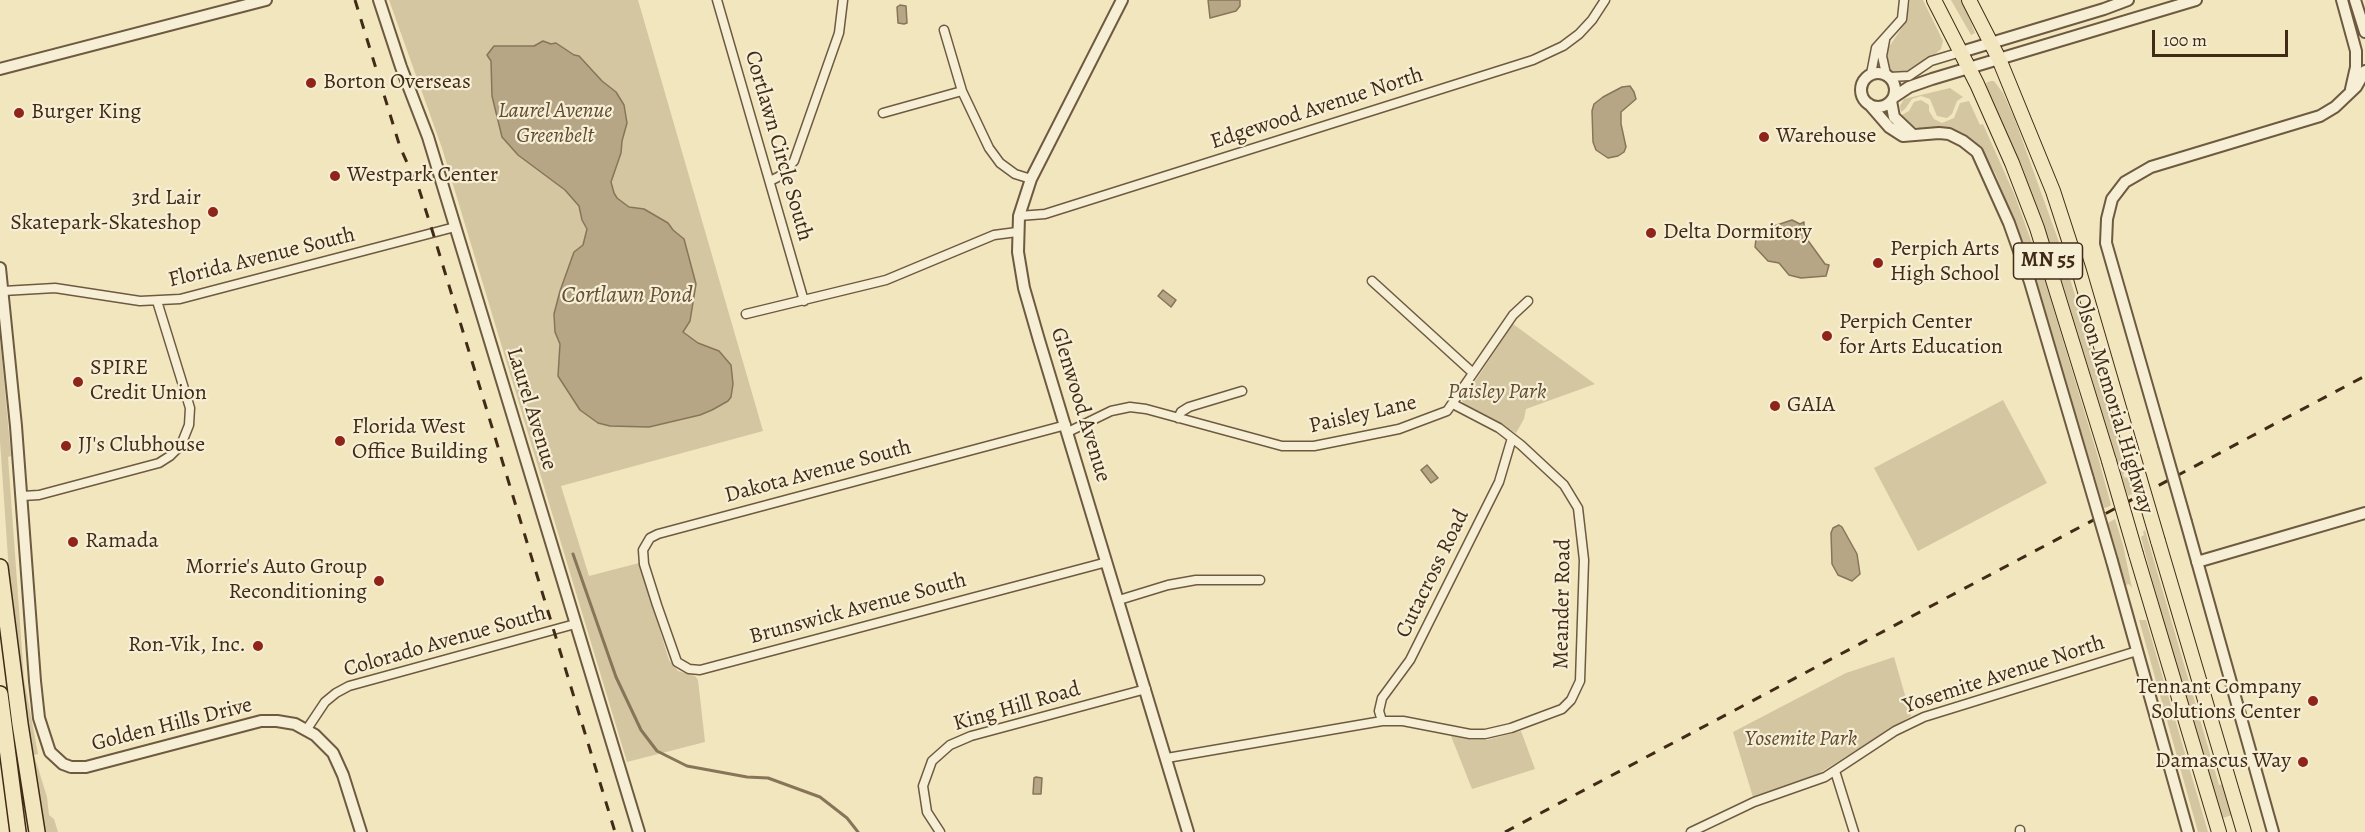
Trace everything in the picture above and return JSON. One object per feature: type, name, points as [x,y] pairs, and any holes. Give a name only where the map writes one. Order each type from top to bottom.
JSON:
[{"type":"highway","name":"Olson Memorial Highway","points":[[1934,0],[1969,68],[2012,163],[2037,228],[2219,832]]},
{"type":"highway","name":"Olson Memorial Highway","points":[[1969,0],[1999,59],[2032,135],[2057,201],[2244,832]]},
{"type":"highway","points":[[0,567],[20,724],[37,832]]},
{"type":"highway","points":[[0,694],[18,832]]},
{"type":"street","points":[[0,69],[266,0]]},
{"type":"street","name":"Laurel Avenue","points":[[379,0],[401,67],[428,137],[639,832]]},
{"type":"street","name":"Cortlawn Circle South","points":[[717,0],[804,301]]},
{"type":"street","points":[[770,181],[782,175],[794,162],[836,42],[843,0]]},
{"type":"street","name":"Glenwood Avenue","points":[[1122,0],[1031,179],[1019,216],[1018,252],[1024,288],[1188,832]]},
{"type":"street","name":"Edgewood Avenue North","points":[[1019,216],[1045,214],[1533,60],[1563,46],[1579,34],[1598,13],[1605,0]]},
{"type":"street","points":[[1872,74],[1876,48],[1902,19],[1905,0]]},
{"type":"street","points":[[2128,0],[1992,44],[1931,61],[1909,76],[1872,74],[1864,80],[1861,90],[1865,100],[1895,132],[1903,136],[1949,134],[1964,141],[1977,152],[1990,177],[2030,282],[2188,832]]},
{"type":"street","points":[[1869,104],[1878,107],[1909,87],[2196,0]]},
{"type":"street","points":[[2342,0],[2356,51],[2356,67],[2350,92]]},
{"type":"street","points":[[2355,0],[2365,32]]},
{"type":"street","points":[[944,30],[962,91],[982,137],[994,155],[1015,174],[1031,179]]},
{"type":"street","points":[[1885,39],[1882,56],[1888,75],[1895,87],[1894,117],[1913,135]]},
{"type":"street","points":[[2273,832],[2187,522],[2106,243],[2107,219],[2112,199],[2121,186],[2140,171],[2320,116],[2335,107],[2356,87],[2365,71]]},
{"type":"street","points":[[883,113],[962,91]]},
{"type":"street","name":"Florida Avenue South","points":[[3,291],[68,288],[121,298],[157,301],[190,297],[455,227]]},
{"type":"street","points":[[746,314],[886,280],[994,235],[1017,232]]},
{"type":"street","points":[[0,268],[21,496],[39,495],[159,463],[181,445],[189,425],[190,408],[157,301]]},
{"type":"street","points":[[1371,281],[1473,373]]},
{"type":"street","name":"Paisley Lane","points":[[1067,429],[1121,408],[1146,409],[1274,445],[1306,447],[1399,429],[1440,414],[1453,404],[1513,315],[1528,301]]},
{"type":"street","points":[[1178,418],[1189,407],[1242,391]]},
{"type":"street","name":"Meander Road","points":[[1167,758],[1382,721],[1403,721],[1470,734],[1485,734],[1511,728],[1562,709],[1572,700],[1578,688],[1584,560],[1578,508],[1564,485],[1512,438],[1499,428],[1453,404]]},
{"type":"street","name":"Dakota Avenue South","points":[[657,605],[644,564],[643,550],[650,538],[658,534],[1067,429]]},
{"type":"street","name":"Cutacross Road","points":[[1382,721],[1379,711],[1382,698],[1410,660],[1499,482],[1512,438]]},
{"type":"street","name":"Golden Hills Drive","points":[[21,496],[32,654],[39,718],[50,752],[63,764],[71,767],[86,767],[261,721],[277,721],[307,729],[324,743],[336,759],[361,832]]},
{"type":"street","points":[[2197,562],[2365,513]]},
{"type":"street","name":"Brunswick Avenue South","points":[[657,605],[677,662],[689,669],[700,670],[1107,562]]},
{"type":"street","points":[[1119,600],[1189,581],[1217,578],[1260,580]]},
{"type":"street","name":"Colorado Avenue South","points":[[307,729],[317,710],[336,693],[349,686],[575,624]]},
{"type":"street","name":"Yosemite Avenue North","points":[[1695,831],[1754,802],[1813,783],[1895,731],[1924,717],[2137,651]]},
{"type":"street","name":"King Hill Road","points":[[940,832],[927,812],[924,799],[925,780],[932,761],[950,745],[971,736],[1146,689]]},
{"type":"street","points":[[1835,771],[1854,832]]},
{"type":"green space","name":"Laurel Avenue Greenbelt","points":[[389,0],[638,0],[763,431],[561,486],[589,576],[639,563],[669,660],[678,671],[695,676],[698,680],[705,742],[627,762],[442,148]]},
{"type":"green space","points":[[1910,0],[1923,0],[1943,41],[1941,49],[1934,55],[1909,72],[1896,74],[1889,70],[1887,50],[1907,20]]},
{"type":"green space","points":[[1951,0],[1962,0],[1975,33],[1971,35]]},
{"type":"green space","points":[[1994,81],[2003,93],[2015,120],[2060,245],[2128,473],[2125,472],[2123,475],[2125,478],[2129,476],[2134,493],[2128,496],[2055,259],[2022,168],[1988,90],[1986,83]]},
{"type":"green space","points":[[1950,88],[1963,97],[1957,101],[1952,114],[1947,118],[1937,116],[1930,99],[1921,96],[1912,99],[1901,112],[1900,106],[1904,99]]},
{"type":"green space","points":[[1921,100],[1929,105],[1929,111],[1934,119],[1942,123],[1954,118],[1960,103],[1969,101],[1980,125],[1983,124],[2015,196],[2044,277],[2098,457],[2111,505],[2108,507],[2104,508],[2027,255],[1996,175],[1980,146],[1963,133],[1949,128],[1919,128],[1906,125],[1900,116],[1909,111],[1914,102]]},
{"type":"green space","name":"Paisley Park","points":[[1513,324],[1595,384],[1526,409],[1524,419],[1516,433],[1465,406],[1462,401]]},
{"type":"green space","points":[[0,337],[11,456],[8,457],[24,679],[38,754],[34,755],[47,797],[49,815],[54,819],[58,832],[41,832],[14,646],[0,441]]},
{"type":"green space","points":[[2003,400],[2047,483],[1918,551],[1874,468]]},
{"type":"green space","points":[[2115,519],[2132,588],[2129,584],[2126,585],[2108,523]]},
{"type":"green space","points":[[2145,530],[2219,785],[2224,784],[2232,815],[2223,818],[2211,789],[2167,636],[2141,537]]},
{"type":"green space","points":[[2139,620],[2146,620],[2208,832],[2198,832]]},
{"type":"green space","name":"Yosemite Park","points":[[1894,657],[1911,716],[1818,774],[1753,797],[1733,732],[1846,673]]},
{"type":"green space","points":[[1521,731],[1535,769],[1472,789],[1451,736],[1487,740]]},
{"type":"water","points":[[1208,0],[1240,0],[1240,6],[1236,11],[1210,18]]},
{"type":"water","points":[[906,6],[907,23],[904,24],[898,23],[897,7]]},
{"type":"water","name":"Cortlawn Pond","points":[[543,41],[556,43],[579,56],[602,81],[616,92],[624,105],[627,123],[621,153],[611,182],[614,193],[629,207],[644,209],[668,223],[684,239],[696,284],[690,321],[683,332],[698,343],[719,351],[731,365],[733,384],[731,397],[712,410],[649,427],[610,426],[598,423],[580,410],[558,376],[560,344],[555,332],[554,314],[574,252],[583,245],[587,229],[579,206],[565,190],[518,155],[502,137],[492,96],[491,61],[487,55],[494,46],[534,46]]},
{"type":"water","points":[[1630,86],[1636,99],[1621,112],[1626,147],[1624,152],[1618,156],[1608,158],[1596,150],[1593,142],[1592,111],[1594,104],[1622,87]]},
{"type":"water","points":[[1792,220],[1800,224],[1804,222],[1804,235],[1825,264],[1829,265],[1826,276],[1801,278],[1789,275],[1779,263],[1768,261],[1755,247],[1756,239],[1762,233],[1771,227]]},
{"type":"water","points":[[1163,290],[1176,300],[1171,307],[1158,296]]},
{"type":"water","points":[[1427,465],[1438,478],[1431,483],[1421,470]]},
{"type":"water","points":[[1839,525],[1857,554],[1860,574],[1852,581],[1838,575],[1832,564],[1831,533],[1833,528]]},
{"type":"water","points":[[1036,777],[1042,778],[1041,794],[1033,794]]},
{"type":"waterway","points":[[573,554],[616,677],[641,730],[657,751],[687,766],[747,777],[768,778],[820,797],[847,818],[858,832]]},
{"type":"railway","points":[[355,0],[400,147],[419,189],[433,233],[615,832]]},
{"type":"railway","points":[[1505,832],[2365,376]]},
{"type":"place","name":"Borton Overseas","points":[[311,83]]},
{"type":"place","name":"Burger King","points":[[19,113]]},
{"type":"place","name":"Warehouse","points":[[1764,137]]},
{"type":"place","name":"Westpark Center","points":[[335,176]]},
{"type":"place","name":"3rd Lair Skatepark-Skateshop","points":[[213,212]]},
{"type":"place","name":"Delta Dormitory","points":[[1651,233]]},
{"type":"place","name":"Perpich Arts High School","points":[[1878,263]]},
{"type":"place","name":"Perpich Center for Arts Education","points":[[1827,336]]},
{"type":"place","name":"SPIRE Credit Union","points":[[78,382]]},
{"type":"place","name":"GAIA","points":[[1775,406]]},
{"type":"place","name":"Florida West Office Building","points":[[340,441]]},
{"type":"place","name":"JJ's Clubhouse","points":[[66,446]]},
{"type":"place","name":"Ramada","points":[[73,542]]},
{"type":"place","name":"Morrie's Auto Group Reconditioning","points":[[379,581]]},
{"type":"place","name":"Ron-Vik, Inc.","points":[[258,646]]},
{"type":"place","name":"Tennant Company Solutions Center","points":[[2313,701]]},
{"type":"place","name":"Damascus Way","points":[[2303,762]]}]
